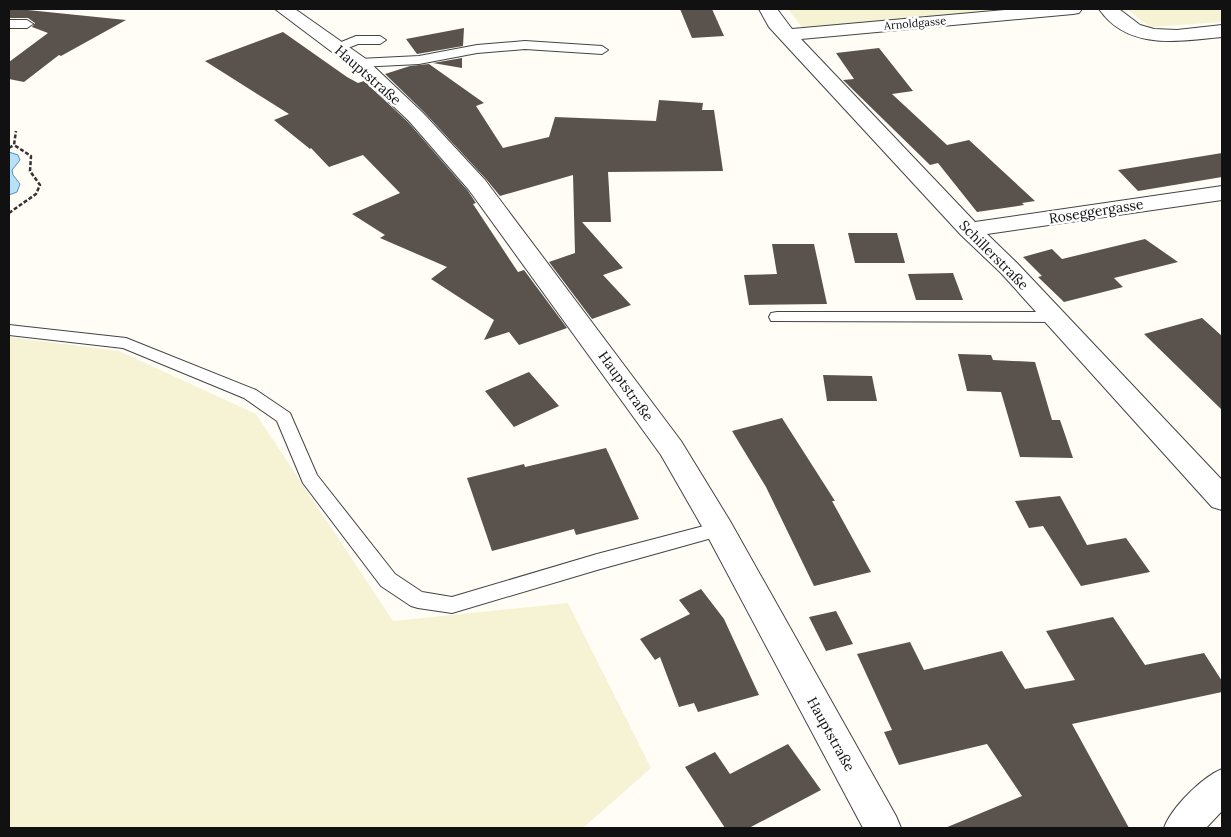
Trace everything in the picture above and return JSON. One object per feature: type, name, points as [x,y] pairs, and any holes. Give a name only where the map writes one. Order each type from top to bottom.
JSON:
[{"type":"street","name":"Hauptstraße","points":[[284,9],[348,55],[416,117],[477,185],[671,448],[719,529],[883,828]]},
{"type":"street","name":"Schillerstraße","points":[[768,9],[787,35],[969,230],[1009,268],[1222,499]]},
{"type":"street","name":"Arnoldgasse","points":[[787,35],[1073,9]]},
{"type":"street","points":[[1108,9],[1132,28],[1144,33],[1167,36],[1222,30]]},
{"type":"street","name":"Roseggergasse","points":[[969,230],[1222,193]]},
{"type":"street","points":[[1182,828],[1222,786]]},
{"type":"lane","points":[[9,24],[27,24]]},
{"type":"lane","points":[[380,40],[356,40],[348,55],[419,60],[478,49],[525,45],[602,50]]},
{"type":"lane","points":[[777,318],[1054,317]]},
{"type":"lane","points":[[9,330],[126,343],[250,394],[284,417],[309,478],[388,580],[418,600],[452,605],[597,562],[719,529]]},
{"type":"path","points":[[14,145],[16,131]]},
{"type":"path","points":[[9,148],[14,145]]},
{"type":"path","points":[[9,213],[36,194],[40,185],[30,171],[31,156],[14,145]]},
{"type":"shaded area","points":[[788,9],[1020,9],[803,29]]},
{"type":"shaded area","points":[[1127,9],[1222,9],[1222,22],[1150,27]]},
{"type":"shaded area","points":[[9,337],[119,351],[256,414],[393,621],[568,603],[651,768],[583,828],[9,828]]},
{"type":"water","points":[[9,152],[18,155],[20,160],[12,170],[13,175],[20,184],[17,192],[9,195]]},
{"type":"building","points":[[9,9],[126,20],[61,56],[59,55],[24,82],[9,79],[9,62],[48,33],[32,27],[35,23],[28,18],[9,18]]},
{"type":"building","points":[[680,9],[712,9],[724,36],[692,38]]},
{"type":"building","points":[[464,28],[463,46],[417,54],[406,39]]},
{"type":"building","points":[[283,32],[347,77],[358,83],[364,81],[408,122],[468,191],[476,203],[473,204],[518,272],[524,270],[567,328],[519,345],[509,332],[484,340],[494,320],[431,279],[447,267],[380,238],[385,235],[352,214],[400,193],[363,155],[329,167],[311,148],[274,120],[289,114],[205,61]]},
{"type":"building","points":[[879,48],[913,91],[892,94],[947,145],[969,140],[1035,201],[1022,203],[1024,205],[977,212],[938,163],[930,165],[843,80],[854,79],[836,53]]},
{"type":"building","points":[[462,58],[462,68],[433,63]]},
{"type":"building","points":[[429,64],[484,103],[476,106],[503,148],[549,137],[555,117],[656,121],[659,100],[703,103],[702,110],[714,110],[723,171],[608,172],[611,222],[582,222],[623,268],[603,275],[631,305],[592,319],[549,262],[575,253],[573,175],[500,196],[424,112],[385,74],[410,66]]},
{"type":"building","points":[[1222,153],[1222,177],[1138,191],[1118,170]]},
{"type":"building","points":[[848,233],[897,233],[905,263],[855,263]]},
{"type":"building","points":[[1145,239],[1178,262],[1114,278],[1123,287],[1064,302],[1038,277],[1042,276],[1023,257],[1052,249],[1062,259]]},
{"type":"building","points":[[772,244],[814,244],[827,304],[749,305],[744,275],[777,274]]},
{"type":"building","points":[[953,273],[963,300],[916,300],[908,274]]},
{"type":"building","points":[[1202,318],[1222,336],[1222,410],[1144,334]]},
{"type":"building","points":[[958,354],[991,355],[993,360],[1035,362],[1052,420],[1060,420],[1073,458],[1020,457],[1001,392],[967,391]]},
{"type":"building","points":[[529,372],[559,406],[514,427],[485,391]]},
{"type":"building","points":[[823,375],[872,376],[877,401],[827,401]]},
{"type":"building","points":[[782,418],[835,501],[832,501],[871,572],[814,586],[766,487],[732,431]]},
{"type":"building","points":[[606,448],[639,519],[576,535],[574,529],[492,551],[467,478],[524,464],[525,467]]},
{"type":"building","points":[[1060,496],[1087,545],[1126,538],[1150,572],[1081,586],[1043,526],[1029,528],[1015,501]]},
{"type":"building","points":[[701,589],[724,619],[759,695],[698,712],[694,703],[679,707],[660,657],[655,660],[640,639],[690,614],[679,600]]},
{"type":"building","points":[[836,611],[853,644],[826,651],[809,617]]},
{"type":"building","points":[[1113,617],[1145,665],[1204,653],[1222,681],[1222,692],[1072,724],[1129,828],[945,828],[1022,796],[987,744],[899,765],[884,732],[892,730],[857,654],[910,642],[924,670],[1002,651],[1025,689],[1075,680],[1046,631]]},
{"type":"building","points":[[788,744],[821,790],[749,828],[725,828],[685,767],[715,752],[730,774]]}]
